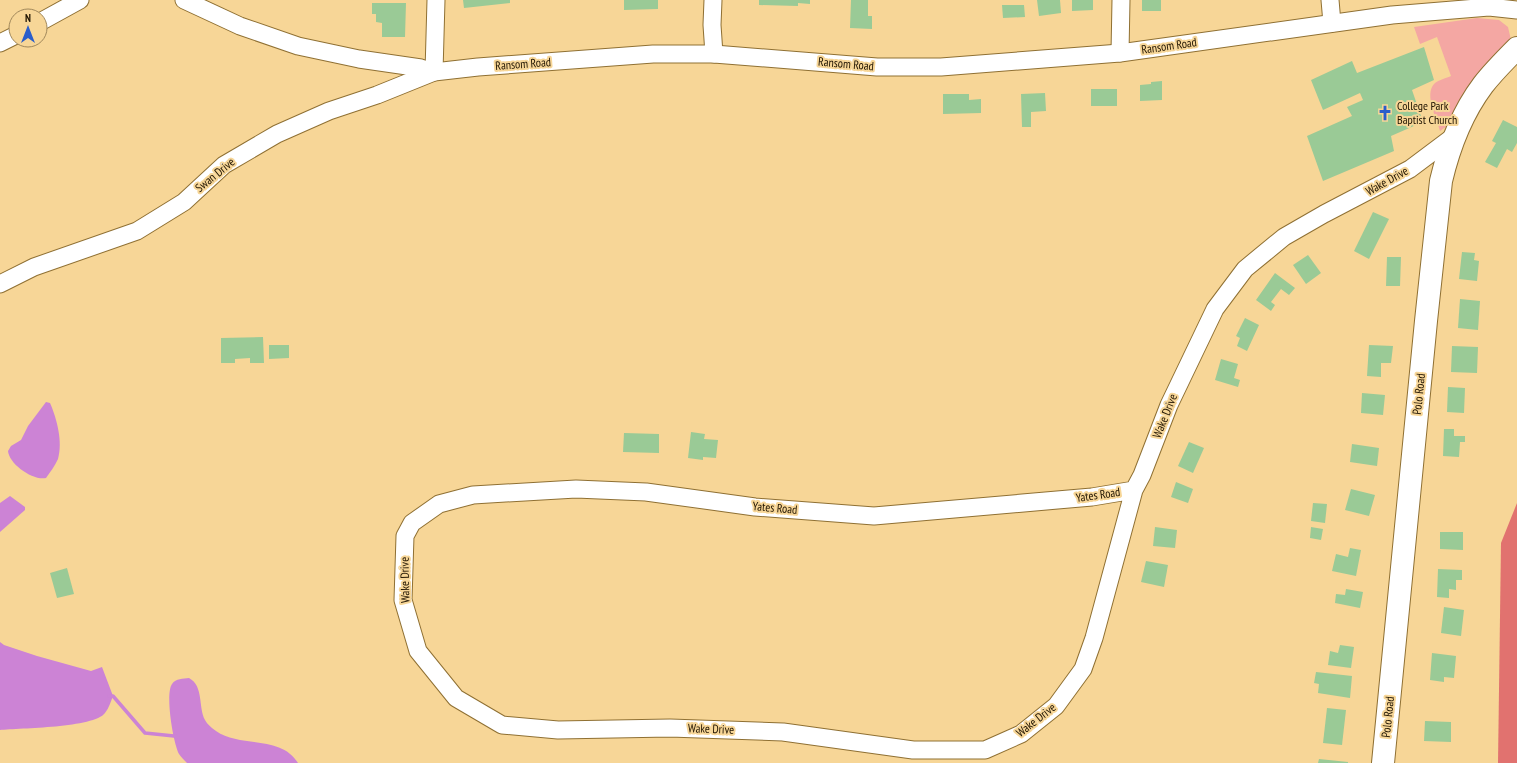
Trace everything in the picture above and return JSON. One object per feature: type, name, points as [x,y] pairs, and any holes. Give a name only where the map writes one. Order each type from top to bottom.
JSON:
[{"type":"main road","name":"Polo Road","points":[[1383,763],[1439,194],[1445,164],[1454,136],[1475,96],[1496,69],[1517,48]]},
{"type":"street","points":[[48,18],[80,0]]},
{"type":"street","name":"Ransom Road","points":[[184,0],[240,26],[298,46],[359,59],[421,68],[434,72],[478,67],[653,54],[714,54],[877,67],[941,67],[1120,53],[1392,15],[1489,7],[1517,10]]},
{"type":"street","points":[[434,72],[436,0]]},
{"type":"street","points":[[713,0],[712,25],[714,54]]},
{"type":"street","points":[[1120,53],[1121,0]]},
{"type":"street","points":[[1330,0],[1332,23]]},
{"type":"street","name":"Swan Drive","points":[[0,284],[34,268],[137,231],[184,202],[224,165],[277,134],[329,111],[377,95],[434,72]]},
{"type":"street","name":"Wake Drive","points":[[421,517],[412,523],[405,536],[403,600],[418,651],[456,698],[502,725],[558,730],[670,728],[783,732],[913,750],[985,750],[1021,734],[1056,706],[1083,668],[1094,638],[1134,490],[1142,476],[1169,405],[1215,309],[1245,268],[1284,237],[1324,214],[1410,169],[1454,136]]},
{"type":"street","name":"Yates Road","points":[[421,517],[439,504],[473,495],[576,489],[646,492],[755,508],[874,516],[1092,497],[1134,490]]},
{"type":"shaded area","points":[[1477,18],[1499,20],[1508,27],[1511,40],[1447,126],[1440,131],[1431,101],[1431,89],[1434,84],[1440,80],[1451,76],[1437,37],[1420,44],[1414,27]]},
{"type":"shaded area","points":[[46,402],[50,403],[55,416],[60,445],[57,462],[46,478],[41,478],[29,474],[17,466],[9,456],[8,451],[11,446],[21,440],[28,426]]},
{"type":"shaded area","points":[[10,496],[25,507],[25,510],[0,532],[0,503]]},
{"type":"shaded area","points":[[1517,503],[1517,763],[1498,763],[1501,543]]},
{"type":"shaded area","points":[[0,642],[4,645],[37,656],[91,671],[102,667],[113,696],[105,713],[98,718],[87,722],[39,728],[0,730]]},
{"type":"shaded area","points":[[189,678],[197,686],[203,715],[205,720],[213,729],[226,736],[271,745],[281,749],[291,754],[298,763],[187,763],[179,754],[177,748],[172,729],[169,697],[170,689],[174,682],[180,679]]},
{"type":"building","points":[[463,0],[510,0],[510,3],[464,8]]},
{"type":"building","points":[[624,0],[658,0],[658,9],[624,10]]},
{"type":"building","points":[[759,0],[810,0],[810,4],[798,3],[798,6],[759,5]]},
{"type":"building","points":[[851,0],[868,0],[868,16],[872,16],[872,29],[850,28]]},
{"type":"building","points":[[1037,0],[1060,0],[1061,13],[1039,16]]},
{"type":"building","points":[[1072,0],[1093,0],[1093,10],[1072,11]]},
{"type":"building","points":[[1142,0],[1161,0],[1161,11],[1142,11]]},
{"type":"building","points":[[372,3],[406,3],[405,37],[382,37],[382,23],[376,22],[376,14],[372,14]]},
{"type":"building","points":[[1002,5],[1024,5],[1025,17],[1003,18]]},
{"type":"building","name":"College Park Baptist Church","points":[[1424,47],[1434,80],[1412,90],[1423,122],[1391,136],[1394,151],[1323,181],[1307,136],[1352,116],[1347,107],[1363,100],[1360,93],[1323,110],[1311,80],[1352,61],[1357,73]]},
{"type":"building","points":[[1162,81],[1162,100],[1140,101],[1140,85]]},
{"type":"building","points":[[1091,89],[1117,89],[1117,106],[1091,106]]},
{"type":"building","points":[[1045,93],[1046,111],[1031,112],[1031,127],[1022,127],[1021,94]]},
{"type":"building","points":[[943,94],[969,94],[969,100],[981,99],[981,113],[943,114]]},
{"type":"building","points":[[1503,120],[1517,127],[1517,143],[1512,152],[1507,149],[1497,168],[1485,162],[1496,143],[1492,141]]},
{"type":"building","points":[[1373,212],[1389,219],[1369,259],[1354,251]]},
{"type":"building","points":[[1462,252],[1475,253],[1474,260],[1479,261],[1477,281],[1459,279]]},
{"type":"building","points":[[1308,255],[1321,273],[1306,284],[1293,265]]},
{"type":"building","points":[[1387,257],[1401,257],[1400,286],[1386,286]]},
{"type":"building","points":[[1275,273],[1295,288],[1289,295],[1281,289],[1271,302],[1275,305],[1271,311],[1256,300]]},
{"type":"building","points":[[1460,299],[1480,301],[1478,330],[1458,328]]},
{"type":"building","points":[[1245,318],[1259,325],[1247,351],[1237,346],[1240,338],[1236,336]]},
{"type":"building","points":[[263,337],[264,363],[250,363],[250,358],[235,359],[235,363],[221,363],[221,338]]},
{"type":"building","points":[[269,345],[289,345],[289,358],[269,359]]},
{"type":"building","points":[[1369,345],[1393,346],[1391,363],[1381,363],[1381,377],[1367,376]]},
{"type":"building","points":[[1452,346],[1478,347],[1477,373],[1451,372]]},
{"type":"building","points":[[1221,359],[1238,364],[1234,378],[1240,380],[1238,387],[1215,380]]},
{"type":"building","points":[[1448,387],[1465,388],[1464,413],[1447,412]]},
{"type":"building","points":[[1362,393],[1385,395],[1383,415],[1361,413]]},
{"type":"building","points":[[1444,429],[1454,429],[1454,436],[1465,436],[1465,442],[1460,442],[1459,457],[1443,456]]},
{"type":"building","points":[[691,432],[705,434],[704,439],[718,440],[716,458],[703,457],[703,460],[688,458]]},
{"type":"building","points":[[624,433],[659,434],[659,453],[623,452]]},
{"type":"building","points":[[1189,442],[1204,448],[1193,473],[1178,466]]},
{"type":"building","points":[[1352,444],[1379,448],[1377,466],[1350,462]]},
{"type":"building","points":[[1176,482],[1193,489],[1188,503],[1171,497]]},
{"type":"building","points":[[1351,489],[1375,495],[1369,516],[1345,510]]},
{"type":"building","points":[[1313,503],[1327,504],[1325,523],[1311,521]]},
{"type":"building","points":[[1155,527],[1177,530],[1175,548],[1153,546]]},
{"type":"building","points":[[1311,527],[1323,529],[1321,540],[1310,538]]},
{"type":"building","points":[[1440,532],[1463,532],[1463,550],[1440,549]]},
{"type":"building","points":[[1350,548],[1361,550],[1356,576],[1332,571],[1336,554],[1348,557]]},
{"type":"building","points":[[1146,561],[1168,565],[1164,587],[1141,582]]},
{"type":"building","points":[[67,568],[74,594],[57,598],[50,573]]},
{"type":"building","points":[[1438,569],[1462,570],[1462,580],[1456,580],[1456,590],[1449,589],[1449,598],[1437,597]]},
{"type":"building","points":[[1346,589],[1363,592],[1360,608],[1335,603],[1336,594],[1345,595]]},
{"type":"building","points":[[1444,607],[1464,610],[1461,636],[1441,633]]},
{"type":"building","points":[[1340,645],[1354,647],[1351,668],[1328,665],[1330,651],[1338,653]]},
{"type":"building","points":[[1432,653],[1456,656],[1454,678],[1444,677],[1444,682],[1430,680]]},
{"type":"building","points":[[1316,672],[1352,676],[1350,698],[1318,693],[1319,684],[1314,683]]},
{"type":"building","points":[[1327,708],[1346,710],[1342,745],[1323,743]]},
{"type":"building","points":[[1425,721],[1451,722],[1451,742],[1424,741]]},
{"type":"building","points":[[1319,759],[1348,762],[1348,763],[1318,763]]},
{"type":"waterway","points":[[109,696],[113,696],[145,733],[178,737]]},
{"type":"place","name":"College Park Baptist Church","points":[[1385,113]]}]
